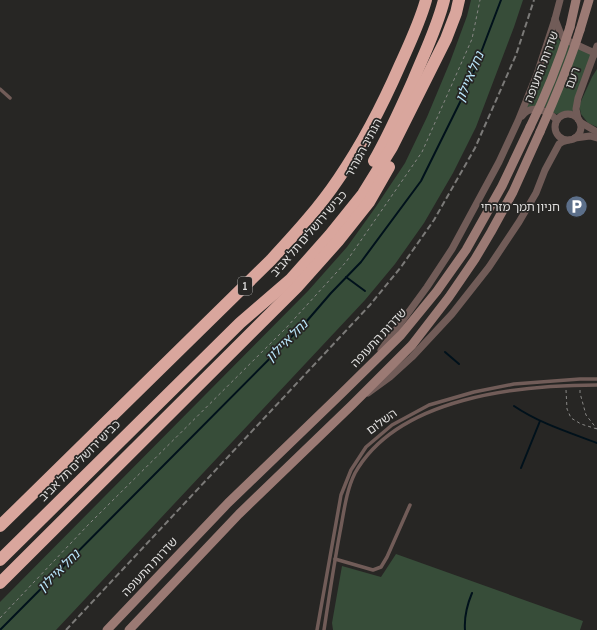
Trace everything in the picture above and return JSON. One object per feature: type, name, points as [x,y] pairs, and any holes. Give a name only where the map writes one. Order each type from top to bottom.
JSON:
[{"type":"highway","name":"כביש ירושלים תל אביב","points":[[0,526],[271,260],[310,217],[339,179],[366,135],[412,40],[426,0]]},
{"type":"highway","name":"הנתיב המהיר","points":[[240,323],[328,228],[359,187],[384,144],[428,46],[444,0]]},
{"type":"highway","name":"כביש ירושלים תל אביב","points":[[0,560],[240,323],[291,279],[330,235],[363,194],[392,147],[446,39],[456,13],[459,0]]},
{"type":"highway","points":[[0,583],[259,326],[338,242],[369,202],[397,153],[421,102],[446,39]]},
{"type":"main road","name":"שדרות התעופה","points":[[107,630],[228,503],[401,335],[437,291],[466,250],[502,186],[546,94],[562,53],[576,0]]},
{"type":"main road","name":"שדרות התעופה","points":[[129,630],[239,514],[412,345],[449,297],[491,232],[513,192],[572,57],[589,0]]},
{"type":"street","points":[[370,366],[427,288],[452,249],[499,162],[537,74],[560,0]]},
{"type":"street","points":[[555,18],[564,39],[596,51]]},
{"type":"street","name":"רעם","points":[[579,121],[576,104],[596,51]]},
{"type":"street","points":[[584,82],[591,70],[597,64]]},
{"type":"street","points":[[518,121],[524,113],[534,110],[546,112],[558,120]]},
{"type":"street","points":[[579,121],[579,133],[572,139],[564,139],[558,134],[556,127],[558,120],[562,116],[569,114],[597,132]]},
{"type":"street","points":[[352,405],[390,377],[407,362],[452,314],[489,267],[519,222],[536,193],[545,170],[559,144],[572,139],[590,136],[597,138]]},
{"type":"lane","points":[[0,89],[10,98]]},
{"type":"lane","name":"השלום","points":[[317,630],[341,495],[352,470],[366,447],[392,424],[429,405],[474,392],[514,384],[597,379]]},
{"type":"lane","points":[[324,630],[346,497],[355,474],[370,452],[395,430],[433,410],[475,397],[515,390],[597,385]]},
{"type":"lane","points":[[329,558],[373,570],[381,567],[410,505]]},
{"type":"path","points":[[581,385],[580,393],[586,415],[597,429]]},
{"type":"path","points":[[566,386],[568,409],[571,418],[580,424],[597,429]]},
{"type":"green space","points":[[471,0],[523,0],[476,127],[453,173],[424,223],[395,264],[365,300],[56,630],[0,630],[0,602],[308,291],[347,247],[405,163],[427,117],[450,62],[467,16]]},
{"type":"green space","points":[[555,31],[560,41],[592,54],[574,112],[570,111],[556,114],[544,107],[524,109]]},
{"type":"green space","points":[[597,69],[597,127],[588,123],[581,114],[580,104]]},
{"type":"green space","points":[[396,554],[583,621],[580,630],[333,630],[332,623],[342,566],[381,577]]},
{"type":"waterway","name":"נחל איילון","points":[[0,630],[306,322],[361,262],[421,181],[469,84],[501,0]]},
{"type":"waterway","points":[[346,277],[365,291]]},
{"type":"waterway","points":[[445,352],[459,364]]},
{"type":"waterway","points":[[514,406],[544,422],[597,443]]},
{"type":"waterway","points":[[521,468],[540,421]]},
{"type":"waterway","points":[[465,630],[466,611],[472,593]]},
{"type":"railway","points":[[66,630],[370,305],[401,267],[434,220],[475,148],[516,55],[534,0]]},
{"type":"place","name":"חניון תמך מזרחי","points":[[576,207]]}]
